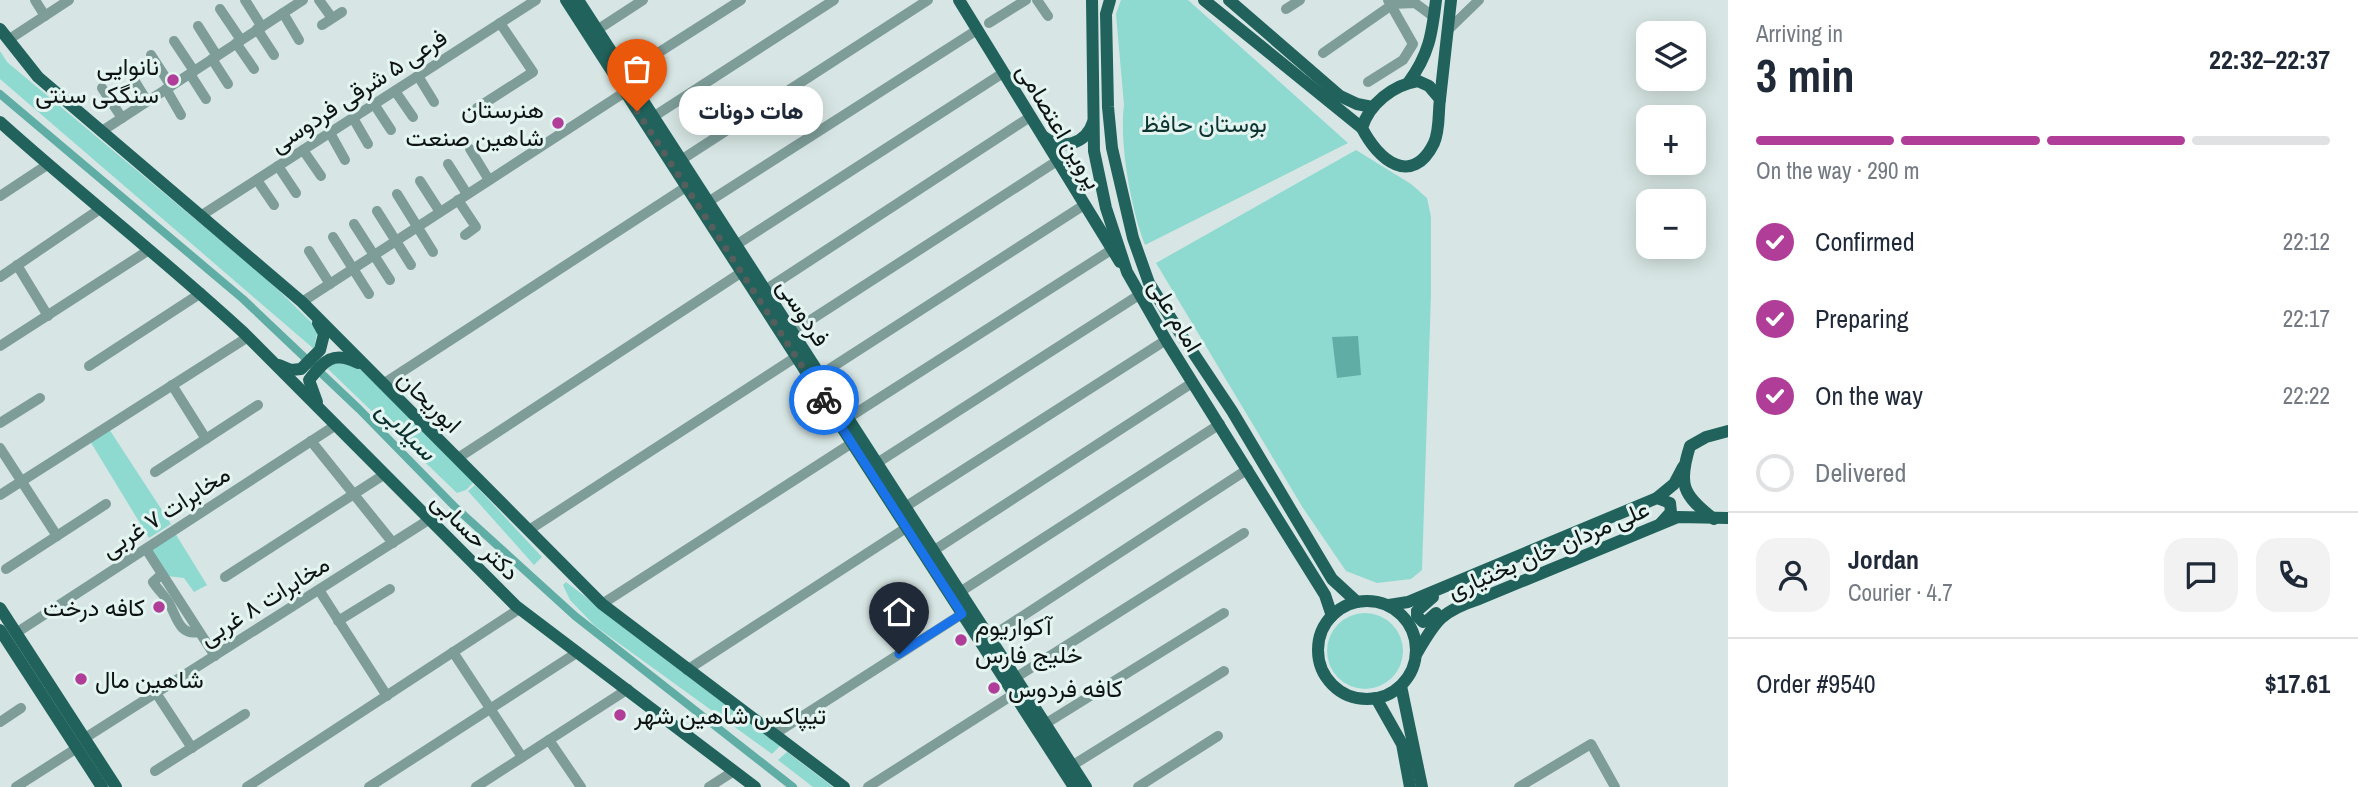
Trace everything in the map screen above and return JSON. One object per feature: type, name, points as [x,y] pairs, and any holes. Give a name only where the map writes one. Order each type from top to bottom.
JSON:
[{"type":"main road","name":"فردوسی","points":[[566,0],[852,443],[890,493],[905,507],[960,592],[1045,724],[1069,768],[1074,787]]},
{"type":"main road","name":"فردوسی","points":[[578,0],[877,463],[906,528],[1014,694],[1086,787]]},
{"type":"main road","name":"پروین اعتصامی","points":[[959,0],[983,26],[1003,73],[1127,272]]},
{"type":"main road","name":"امام علی","points":[[1092,0],[1094,151],[1106,208],[1127,272],[1166,341],[1325,595],[1332,616]]},
{"type":"main road","name":"امام علی","points":[[1110,0],[1106,14],[1108,107],[1112,148],[1133,238],[1149,283],[1232,411],[1332,579],[1357,601]]},
{"type":"main road","points":[[1204,0],[1362,128],[1370,144],[1400,168],[1409,168],[1425,158],[1435,141],[1451,0]]},
{"type":"main road","points":[[1229,0],[1340,96],[1372,107]]},
{"type":"main road","points":[[1408,83],[1425,56],[1436,0]]},
{"type":"main road","name":"ابوریحان","points":[[4,35],[38,77],[302,302],[603,604],[844,787]]},
{"type":"main road","points":[[1362,128],[1366,114],[1377,101],[1408,83],[1418,81],[1429,86],[1440,99]]},
{"type":"main road","points":[[1040,134],[1051,143],[1070,144],[1086,135],[1094,118]]},
{"type":"main road","name":"دکتر حسابی","points":[[0,122],[47,165],[201,293],[248,337],[519,609],[755,787]]},
{"type":"main road","points":[[314,315],[324,334],[326,354],[309,380],[323,411]]},
{"type":"main road","points":[[270,360],[297,370],[326,354],[346,357],[365,366]]},
{"type":"main road","points":[[1195,387],[1206,396],[1211,392],[1211,381]]},
{"type":"main road","points":[[1217,419],[1218,407],[1223,406],[1232,411]]},
{"type":"main road","name":"علی مردان خان بختیاری","points":[[1389,605],[1408,603],[1657,498],[1674,484],[1684,467],[1690,446],[1706,437],[1728,431]]},
{"type":"main road","points":[[1684,467],[1682,479],[1688,495],[1697,506],[1721,519]]},
{"type":"main road","points":[[1657,498],[1670,503],[1671,512],[1661,523]]},
{"type":"main road","name":"علی مردان خان بختیاری","points":[[1417,653],[1433,624],[1455,607],[1661,523],[1689,516],[1721,519]]},
{"type":"main road","points":[[1454,584],[1425,604],[1417,616],[1423,622],[1427,621],[1448,605],[1464,604]]},
{"type":"main road","points":[[1325,595],[1338,604],[1345,600],[1343,589]]},
{"type":"main road","points":[[1357,601],[1389,605],[1411,626],[1416,639],[1414,666],[1401,686],[1388,694],[1376,698],[1360,698],[1345,694],[1332,684],[1323,671],[1318,656],[1319,640],[1325,625],[1345,606],[1357,601]]},
{"type":"main road","points":[[0,608],[6,636],[81,743],[116,787]]},
{"type":"main road","points":[[1401,686],[1422,787]]},
{"type":"main road","points":[[1376,698],[1402,744],[1410,787]]},
{"type":"main road","points":[[1386,716],[1387,704],[1394,698],[1406,708]]},
{"type":"main road","points":[[81,743],[102,787]]},
{"type":"street","points":[[35,0],[45,16]]},
{"type":"street","points":[[4,35],[45,16],[69,0]]},
{"type":"street","points":[[245,0],[274,55]]},
{"type":"street","points":[[280,0],[299,40]]},
{"type":"street","points":[[102,131],[303,0]]},
{"type":"street","points":[[319,0],[332,19]]},
{"type":"street","name":"فرعی ۵ شرقی فردوسی","points":[[202,215],[536,0]]},
{"type":"street","points":[[597,30],[643,0]]},
{"type":"street","points":[[625,74],[741,0]]},
{"type":"street","points":[[653,117],[834,0]]},
{"type":"street","points":[[681,160],[928,0]]},
{"type":"street","points":[[708,202],[1026,0]]},
{"type":"street","points":[[1037,0],[1048,16]]},
{"type":"street","points":[[1286,9],[1300,0]]},
{"type":"street","points":[[1447,31],[1479,0]]},
{"type":"street","points":[[1368,82],[1403,60],[1413,44],[1393,1]]},
{"type":"street","points":[[1322,53],[1393,1],[1415,3],[1434,17]]},
{"type":"street","points":[[220,9],[254,69]]},
{"type":"street","points":[[322,24],[342,12]]},
{"type":"street","points":[[477,108],[533,72],[500,23]]},
{"type":"street","points":[[198,26],[228,84]]},
{"type":"street","points":[[174,41],[206,99]]},
{"type":"street","points":[[151,55],[181,115]]},
{"type":"street","points":[[128,70],[147,101]]},
{"type":"street","points":[[736,245],[1003,73]]},
{"type":"street","points":[[418,76],[434,102]]},
{"type":"street","points":[[102,88],[122,118]]},
{"type":"street","points":[[395,91],[413,117]]},
{"type":"street","points":[[302,302],[625,92]]},
{"type":"street","points":[[374,104],[391,130]]},
{"type":"street","points":[[765,290],[1030,117]]},
{"type":"street","points":[[353,118],[368,144]]},
{"type":"street","points":[[330,133],[345,160]]},
{"type":"street","points":[[471,149],[489,180]]},
{"type":"street","points":[[303,150],[321,176]]},
{"type":"street","points":[[792,332],[1054,156]]},
{"type":"street","points":[[448,164],[476,227],[465,235]]},
{"type":"street","points":[[0,196],[47,165]]},
{"type":"street","points":[[278,166],[296,193]]},
{"type":"street","points":[[257,180],[274,205]]},
{"type":"street","points":[[420,181],[440,212]]},
{"type":"street","points":[[383,384],[685,187]]},
{"type":"street","points":[[397,194],[433,251]]},
{"type":"street","points":[[820,375],[1084,205]]},
{"type":"street","points":[[0,276],[100,209]]},
{"type":"street","points":[[377,211],[411,265]]},
{"type":"street","points":[[354,224],[390,280]]},
{"type":"street","points":[[332,237],[369,294]]},
{"type":"street","points":[[0,346],[149,250]]},
{"type":"street","points":[[848,418],[1111,250]]},
{"type":"street","points":[[309,251],[330,284]]},
{"type":"street","points":[[17,265],[48,316]]},
{"type":"street","points":[[458,458],[742,272]]},
{"type":"street","points":[[89,366],[201,293]]},
{"type":"street","points":[[877,463],[1139,295]]},
{"type":"street","points":[[0,495],[248,337]]},
{"type":"street","points":[[905,507],[1166,341]]},
{"type":"street","points":[[529,530],[796,357]]},
{"type":"street","points":[[172,386],[206,439]]},
{"type":"street","points":[[933,551],[1195,387]]},
{"type":"street","points":[[0,423],[40,398]]},
{"type":"street","points":[[155,472],[258,405]]},
{"type":"street","points":[[960,592],[1217,419]]},
{"type":"street","name":"مخابرات ۷ غربی","points":[[6,636],[146,549],[336,425]]},
{"type":"street","points":[[311,441],[393,543]]},
{"type":"street","points":[[603,604],[852,443]]},
{"type":"street","points":[[0,448],[57,536]]},
{"type":"street","points":[[989,638],[1248,469]]},
{"type":"street","points":[[226,577],[385,474]]},
{"type":"street","points":[[6,569],[106,504]]},
{"type":"street","name":"مخابرات ۸ غربی","points":[[16,787],[156,693],[430,519]]},
{"type":"street","points":[[687,670],[906,528]]},
{"type":"street","points":[[1015,678],[1244,533]]},
{"type":"street","points":[[146,549],[215,656]]},
{"type":"street","points":[[338,621],[390,589]]},
{"type":"street","points":[[318,590],[387,696]]},
{"type":"street","points":[[247,787],[519,609]]},
{"type":"street","points":[[1045,724],[1224,612]]},
{"type":"street","points":[[773,735],[962,614]]},
{"type":"street","points":[[453,652],[522,757]]},
{"type":"street","points":[[369,787],[578,652]]},
{"type":"street","points":[[1069,768],[1224,671]]},
{"type":"street","points":[[475,787],[628,689]]},
{"type":"street","points":[[156,693],[192,748]]},
{"type":"street","points":[[868,787],[1014,694]]},
{"type":"street","points":[[0,722],[21,708]]},
{"type":"street","points":[[155,771],[244,714]]},
{"type":"street","points":[[1138,787],[1218,736]]},
{"type":"street","points":[[549,740],[581,787]]},
{"type":"street","points":[[1520,787],[1591,744],[1615,787]]},
{"type":"street","points":[[709,787],[734,771]]},
{"type":"green space","name":"بوستان حافظ","points":[[1121,0],[1188,0],[1348,143],[1145,245],[1131,195],[1123,138],[1124,105],[1116,14]]},
{"type":"green space","points":[[0,51],[7,62],[268,280],[312,323],[317,333],[314,349],[0,79]]},
{"type":"green space","points":[[1356,150],[1411,184],[1427,198],[1431,217],[1422,570],[1411,579],[1377,583],[1346,571],[1303,508],[1156,263]]},
{"type":"green space","points":[[345,363],[362,370],[474,482],[466,490],[457,493],[328,369],[331,364]]},
{"type":"green space","points":[[109,429],[171,524],[149,538],[90,441]]},
{"type":"green space","points":[[475,485],[542,557],[534,565],[468,491]]},
{"type":"green space","points":[[175,533],[207,585],[194,592],[184,578],[167,576],[151,550]]},
{"type":"green space","points":[[566,582],[781,745],[772,754],[595,626],[570,600],[563,585]]},
{"type":"green space","points":[[1365,613],[1380,616],[1392,624],[1400,636],[1403,651],[1400,666],[1392,678],[1380,686],[1365,689],[1350,686],[1338,678],[1330,666],[1327,651],[1330,636],[1338,624],[1350,616]]},
{"type":"green space","points":[[787,752],[833,787],[813,787],[778,760]]},
{"type":"shaded area","points":[[1358,336],[1361,375],[1337,378],[1332,337]]},
{"type":"waterway","name":"سیلابی","points":[[0,94],[243,299],[359,409],[456,508],[575,616],[793,787]]},
{"type":"way so far","points":[[637,111],[824,400]]},
{"type":"place","name":"نانوایی سنگکی سنتی","points":[[173,80]]},
{"type":"place","name":"هات دونات","points":[[637,111]]},
{"type":"place","name":"هنرستان شاهین صنعت","points":[[558,123]]},
{"type":"place","name":"کافه درخت","points":[[159,607]]},
{"type":"place","name":"آکواریوم خلیج فارس","points":[[961,640]]},
{"type":"place","name":"شاهین مال","points":[[81,679]]},
{"type":"place","name":"کافه فردوس","points":[[994,688]]},
{"type":"place","name":"تیپاکس شاهین شهر","points":[[620,715]]},
{"type":"route","points":[[824,400],[962,614],[899,654]]}]
